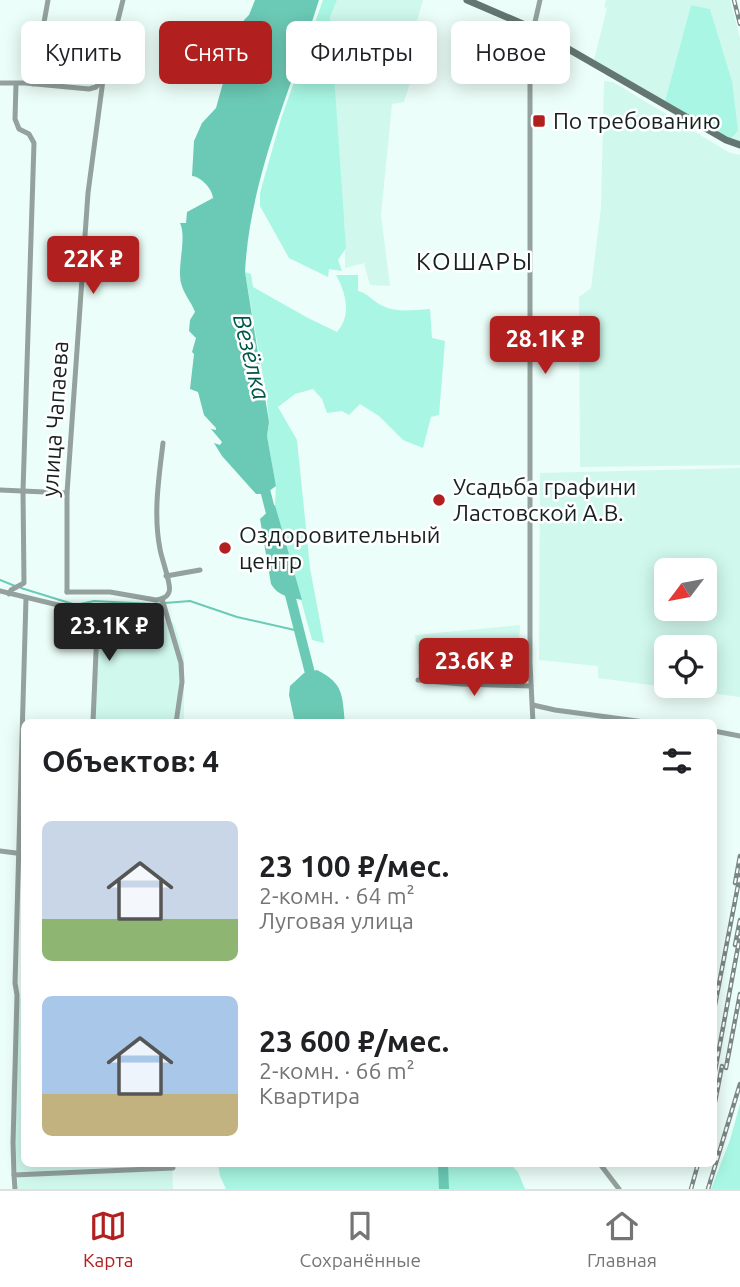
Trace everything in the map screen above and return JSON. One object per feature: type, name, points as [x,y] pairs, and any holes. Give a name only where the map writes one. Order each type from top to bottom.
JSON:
[{"type":"street","points":[[44,21],[48,0]]},
{"type":"street","name":"улица Чапаева","points":[[118,21],[123,0]]},
{"type":"street","points":[[467,0],[516,21]]},
{"type":"street","points":[[534,21],[540,0]]},
{"type":"street","points":[[570,50],[712,132],[740,145]]},
{"type":"street","points":[[0,83],[21,84]]},
{"type":"street","points":[[9,594],[24,583],[23,491],[34,143],[30,134],[19,129],[15,119],[16,84]]},
{"type":"street","points":[[33,84],[89,89],[99,84]]},
{"type":"street","name":"улица Чапаева","points":[[67,592],[67,493],[88,193],[102,84]]},
{"type":"street","points":[[530,84],[533,719]]},
{"type":"street","points":[[89,89],[99,102]]},
{"type":"street","points":[[162,599],[169,592],[170,585],[158,531],[157,491],[163,443]]},
{"type":"street","points":[[0,490],[67,493]]},
{"type":"street","points":[[166,576],[200,570]]},
{"type":"street","points":[[0,591],[57,603],[91,613],[95,618],[97,628],[93,719]]},
{"type":"street","points":[[57,603],[67,592],[110,592],[162,599]]},
{"type":"street","points":[[24,719],[26,598]]},
{"type":"street","points":[[162,599],[180,663],[182,682],[177,719]]},
{"type":"street","points":[[418,680],[531,686]]},
{"type":"street","points":[[533,705],[622,719]]},
{"type":"street","points":[[717,732],[740,736]]},
{"type":"street","points":[[0,851],[21,854]]},
{"type":"street","points":[[15,1189],[15,983],[21,872]]},
{"type":"street","points":[[16,995],[21,995]]},
{"type":"street","points":[[602,1167],[619,1189]]},
{"type":"street","points":[[14,1175],[173,1168]]},
{"type":"shaded area","points":[[323,0],[337,0],[330,21],[316,21]]},
{"type":"shaded area","points":[[337,0],[423,0],[417,21],[330,21]]},
{"type":"shaded area","points":[[606,0],[730,0],[740,38],[740,144],[730,139],[732,81],[710,9],[691,5],[665,101],[594,60],[607,8],[604,7]]},
{"type":"shaded area","points":[[691,5],[710,9],[732,81],[738,131],[730,139],[665,101]]},
{"type":"shaded area","points":[[604,81],[613,82],[730,153],[740,155],[740,465],[580,467],[579,297],[591,288],[601,208]]},
{"type":"shaded area","points":[[293,84],[335,84],[346,248],[338,260],[342,271],[329,269],[328,277],[289,258],[260,206],[260,193]]},
{"type":"shaded area","points":[[334,84],[410,84],[404,102],[392,104],[381,215],[390,286],[370,285],[364,263],[345,268],[345,229]]},
{"type":"shaded area","points":[[245,272],[251,274],[253,287],[337,332],[345,318],[346,304],[336,275],[358,275],[358,291],[383,306],[400,310],[430,309],[432,338],[445,341],[439,415],[431,417],[423,448],[403,440],[379,416],[360,404],[349,415],[342,411],[327,413],[322,399],[313,389],[295,394],[278,407],[297,440],[310,568],[324,643],[312,640],[275,505],[276,486],[267,436],[267,400]]},
{"type":"shaded area","points":[[740,468],[740,697],[717,694],[717,635],[654,635],[654,685],[598,678],[598,666],[539,660],[540,473]]},
{"type":"shaded area","points":[[96,614],[174,623],[184,655],[184,719],[90,719]]},
{"type":"shaded area","points":[[520,625],[517,670],[418,664],[415,635]]},
{"type":"shaded area","points":[[21,998],[21,1167],[172,1167],[173,1189],[18,1189],[11,1089],[18,999]]},
{"type":"shaded area","points":[[740,1104],[740,1189],[711,1189],[730,1140]]},
{"type":"shaded area","points":[[218,1167],[513,1167],[525,1189],[226,1189]]},
{"type":"water","points":[[255,0],[319,0],[312,21],[286,21],[286,84],[290,84],[263,168],[248,237],[245,272],[269,422],[267,436],[276,486],[265,494],[256,494],[222,456],[214,443],[220,445],[222,442],[211,429],[216,428],[204,415],[198,392],[190,389],[194,354],[192,352],[196,338],[189,331],[190,320],[195,312],[182,287],[180,276],[183,236],[180,223],[186,223],[187,212],[213,198],[206,184],[192,176],[194,141],[202,123],[216,108],[223,84],[272,84],[272,21],[244,21]]},
{"type":"water","points":[[275,505],[302,600],[280,594],[271,584],[260,519]]},
{"type":"water","points":[[317,670],[337,685],[345,719],[294,719],[289,695],[290,686],[304,673]]},
{"type":"waterway","name":"Везёлка","points":[[263,482],[273,521]]},
{"type":"waterway","points":[[0,580],[15,586]]},
{"type":"waterway","name":"Везёлка","points":[[288,587],[313,685]]},
{"type":"waterway","points":[[21,588],[76,605],[94,601],[152,604],[190,601],[237,617],[299,631]]},
{"type":"waterway","name":"Везёлка","points":[[443,1167],[444,1189]]},
{"type":"railway","points":[[734,0],[740,24]]},
{"type":"railway","points":[[735,883],[740,856]]},
{"type":"railway","points":[[717,994],[740,875]]},
{"type":"railway","points":[[735,945],[740,920]]},
{"type":"railway","points":[[717,1060],[740,936]]},
{"type":"railway","points":[[726,1068],[740,994]]},
{"type":"railway","points":[[717,1092],[722,1066]]},
{"type":"railway","points":[[717,1159],[740,1084]]},
{"type":"railway","points":[[691,1189],[697,1167]]},
{"type":"railway","points":[[708,1189],[715,1167]]},
{"type":"place","name":"По требованию","points":[[539,121]]},
{"type":"place","name":"Усадьба графини Ластовской А.В.","points":[[439,500]]},
{"type":"place","name":"Оздоровительный центр","points":[[225,548]]},
{"type":"district","name":"КОШАРЫ","points":[[475,262]]}]
